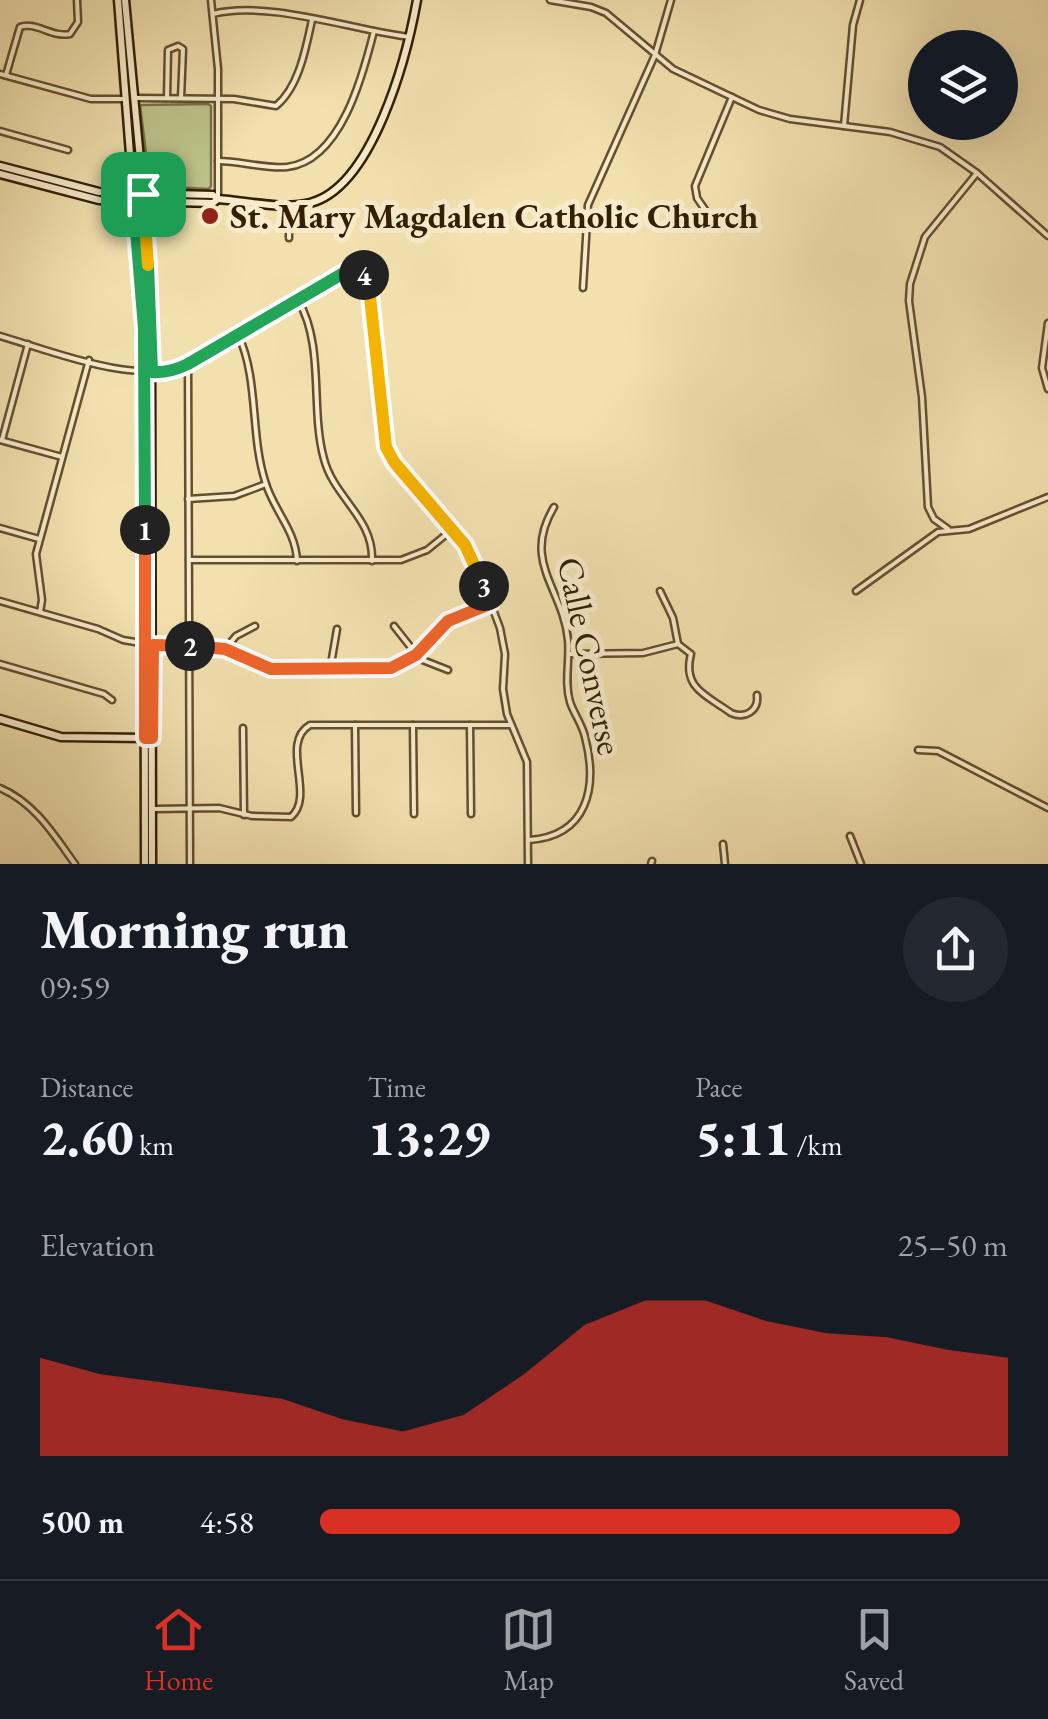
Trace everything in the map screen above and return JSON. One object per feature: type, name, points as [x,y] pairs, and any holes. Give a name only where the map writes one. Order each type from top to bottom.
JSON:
[{"type":"main road","points":[[121,0],[148,371]]},
{"type":"main road","points":[[0,170],[133,198],[213,195],[218,199],[289,205],[308,204],[326,197],[352,174],[389,103],[417,0]]},
{"type":"main road","points":[[128,99],[143,198],[148,371],[148,864]]},
{"type":"main road","points":[[0,719],[61,737],[149,738]]},
{"type":"street","points":[[78,0],[78,22],[70,34],[58,35],[24,22],[3,74],[91,99],[218,98],[272,106],[279,104],[303,58],[312,20]]},
{"type":"street","points":[[210,0],[218,98],[218,199]]},
{"type":"street","points":[[550,0],[606,13],[681,74],[779,116],[921,139],[951,152],[1048,236]]},
{"type":"street","points":[[583,288],[588,205],[655,55],[671,0]]},
{"type":"street","points":[[844,126],[853,25],[860,0]]},
{"type":"street","points":[[213,14],[244,9],[410,37]]},
{"type":"street","points":[[218,160],[284,167],[318,155],[328,144],[357,88],[374,31]]},
{"type":"street","points":[[167,98],[168,50],[178,46],[182,49],[180,98]]},
{"type":"street","points":[[710,217],[697,198],[695,186],[732,97]]},
{"type":"street","points":[[0,131],[68,150]]},
{"type":"street","points":[[948,529],[934,519],[928,507],[910,284],[925,237],[978,173]]},
{"type":"street","points":[[289,205],[289,238]]},
{"type":"street","points":[[0,336],[89,360],[167,372],[188,364],[347,271],[361,273],[369,287],[386,447],[478,566],[504,646],[503,689],[510,725],[527,762],[528,864]]},
{"type":"street","points":[[298,300],[309,326],[323,456],[338,490],[367,528],[372,561]]},
{"type":"street","points":[[1048,323],[1042,363],[1048,390]]},
{"type":"street","points":[[238,334],[248,359],[256,438],[266,484],[294,539],[297,561]]},
{"type":"street","points":[[28,344],[1,440],[62,457]]},
{"type":"street","points":[[40,612],[42,600],[34,565],[39,539],[89,360]]},
{"type":"street","points":[[188,364],[190,864]]},
{"type":"street","points":[[188,499],[234,496],[266,484]]},
{"type":"street","points":[[856,592],[933,535],[948,529],[970,529],[1048,497]]},
{"type":"street","name":"Calle Converse","points":[[527,840],[552,836],[568,827],[580,814],[590,792],[586,740],[568,693],[567,633],[541,558],[543,530],[554,508]]},
{"type":"street","points":[[0,528],[39,539]]},
{"type":"street","points":[[189,560],[372,561],[414,556],[452,530]]},
{"type":"street","points":[[660,591],[678,644],[690,654],[687,670],[691,682],[731,712],[745,716],[756,706],[757,695]]},
{"type":"street","points":[[0,601],[149,644],[225,649],[264,668],[330,670],[391,668],[416,655],[444,624],[490,604]]},
{"type":"street","points":[[225,649],[236,636],[255,626]]},
{"type":"street","points":[[394,626],[426,664],[448,670]]},
{"type":"street","points":[[330,670],[336,629]]},
{"type":"street","points":[[568,654],[643,653],[678,644]]},
{"type":"street","points":[[0,664],[104,694],[112,700]]},
{"type":"street","points":[[148,808],[219,808],[244,814],[287,818],[294,815],[299,806],[301,732],[310,725],[510,725]]},
{"type":"street","points":[[355,725],[356,813]]},
{"type":"street","points":[[413,725],[414,814]]},
{"type":"street","points":[[470,725],[471,814]]},
{"type":"street","points":[[243,728],[244,814]]},
{"type":"street","points":[[918,750],[938,751],[1048,808]]},
{"type":"street","points":[[0,788],[36,812],[76,864]]},
{"type":"street","points":[[850,836],[860,864]]},
{"type":"street","points":[[722,844],[726,864]]},
{"type":"green space","points":[[208,104],[209,189],[150,186],[140,105]]},
{"type":"place","name":"St. Mary Magdalen Catholic Church","points":[[210,216]]},
{"type":"route","points":[[133,194],[143,194],[152,372],[184,366],[347,271],[364,275],[369,287],[386,447],[394,462],[465,545],[478,566],[490,604],[448,621],[416,655],[391,668],[271,669],[213,646],[153,645],[152,738],[145,738],[144,328],[133,194]]}]
